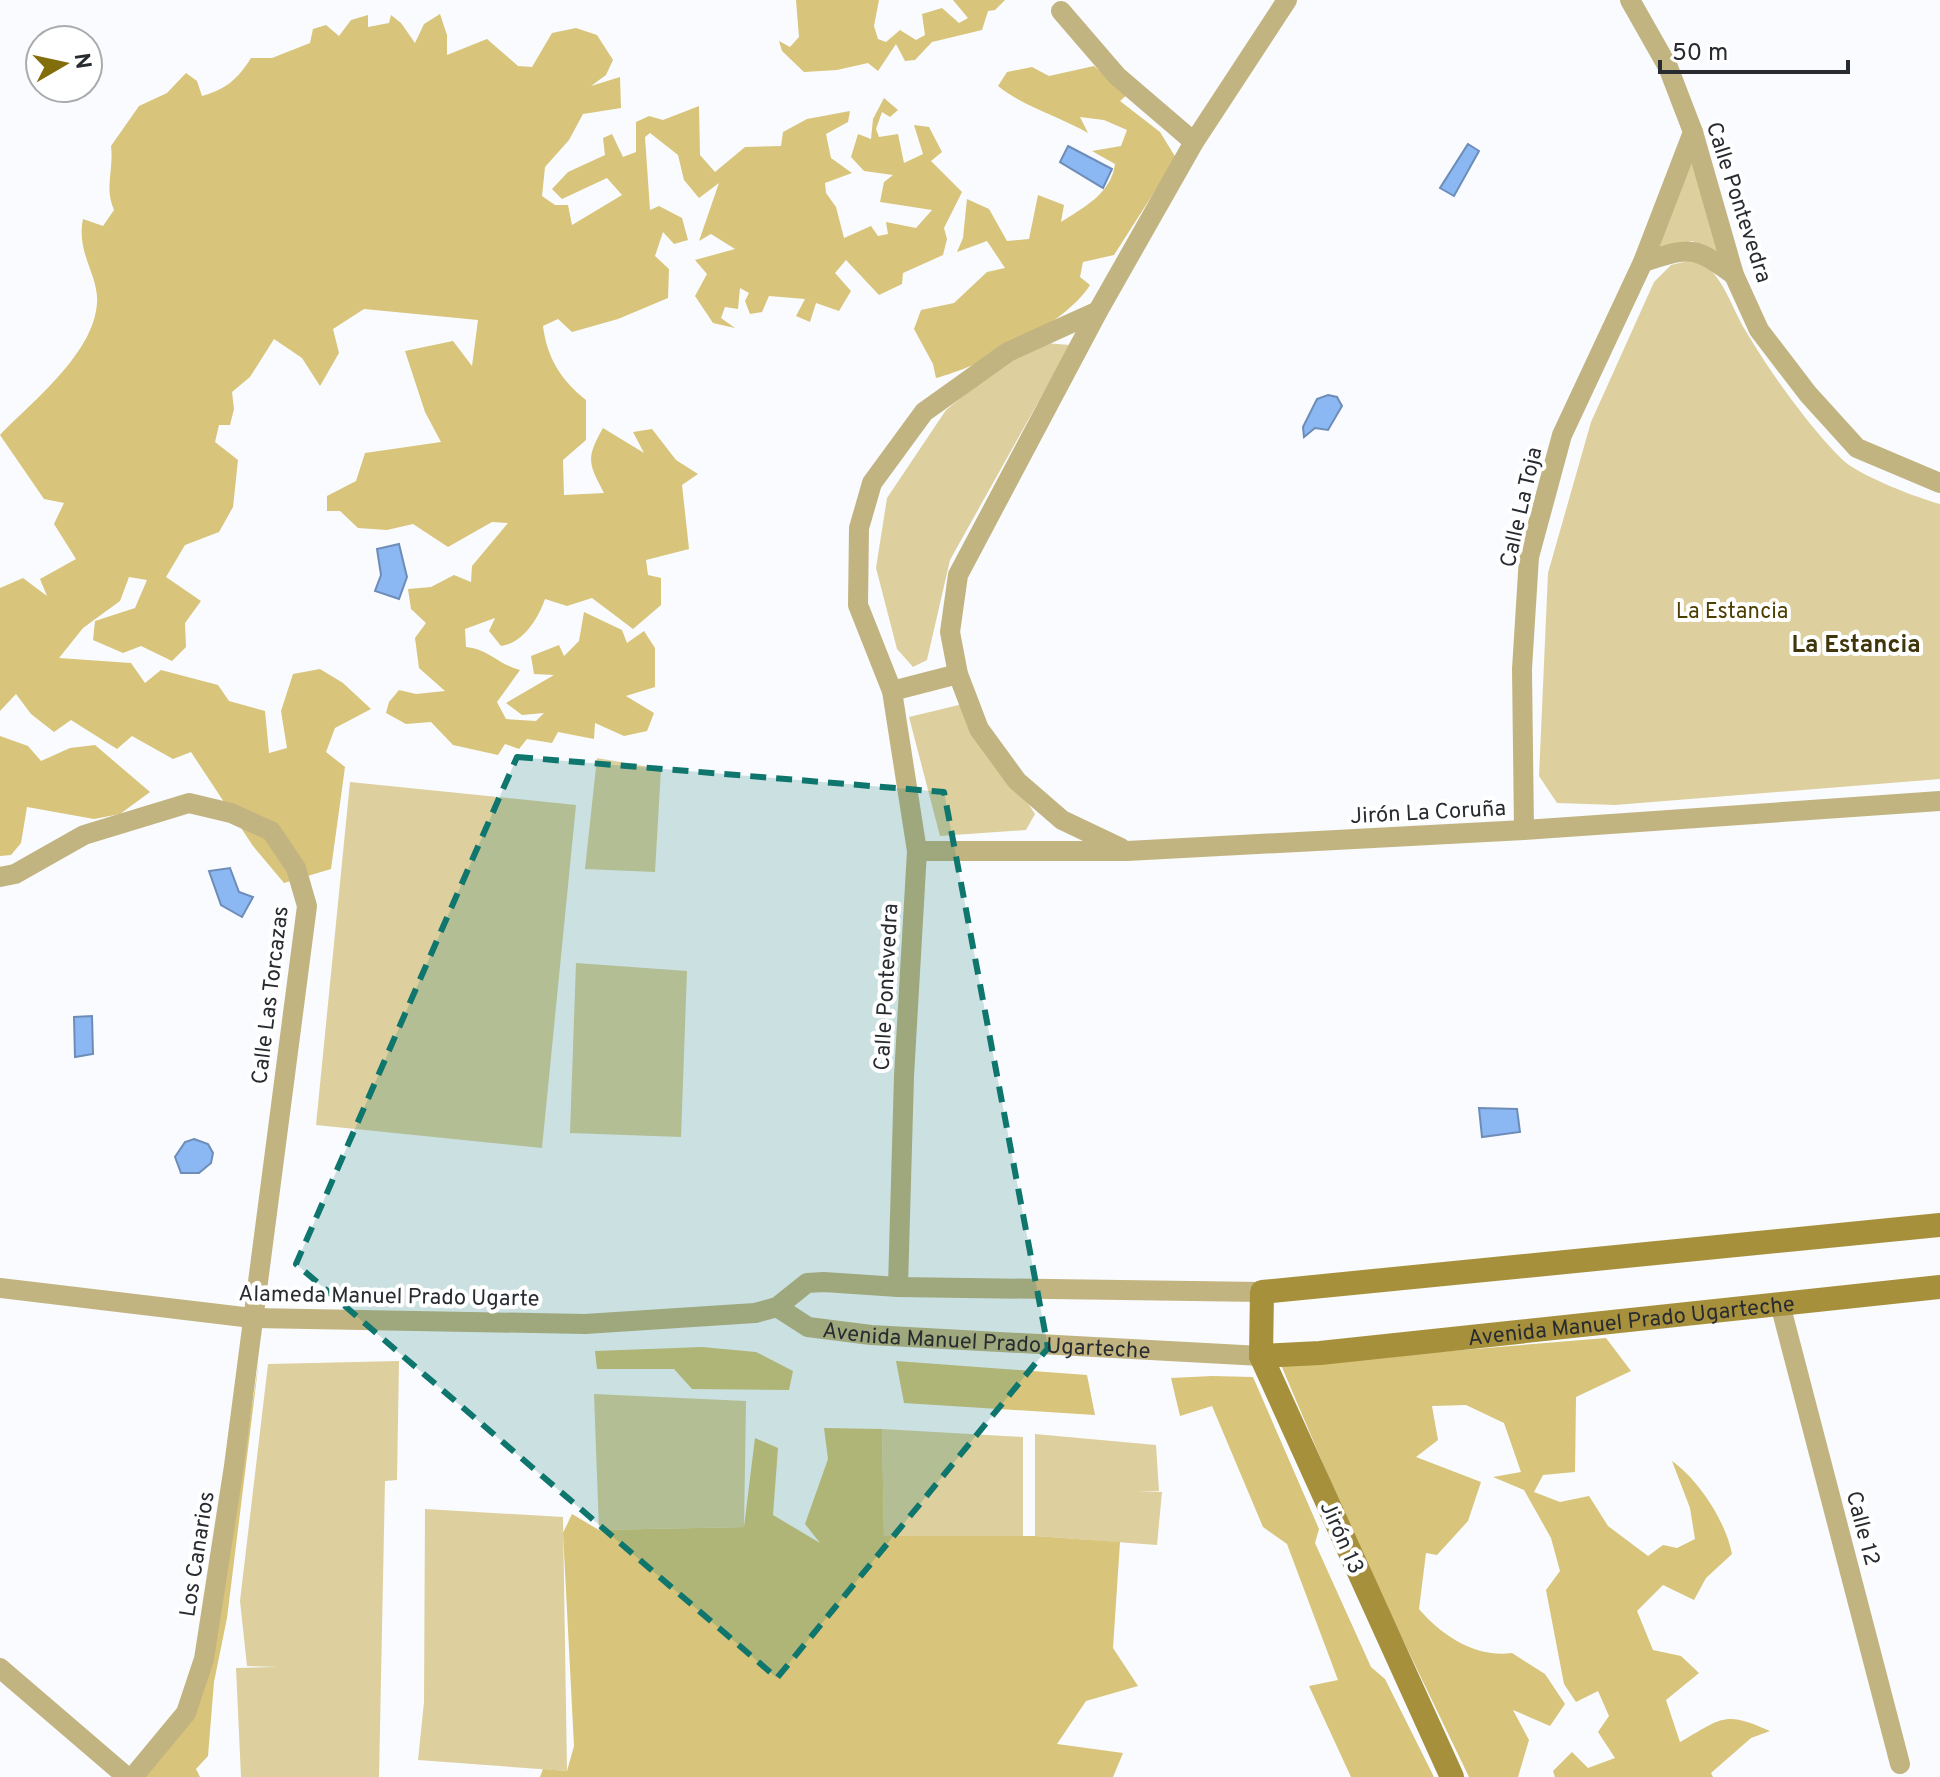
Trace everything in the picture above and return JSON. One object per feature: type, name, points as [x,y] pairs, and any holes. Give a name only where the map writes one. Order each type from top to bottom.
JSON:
[{"type":"street","points":[[1127,851],[1062,820],[1017,781],[979,729],[958,674],[950,632],[958,575],[1098,311],[1194,142],[1287,0]]},
{"type":"street","name":"Calle Pontevedra","points":[[1630,0],[1668,67],[1693,132],[1734,275],[1759,330],[1808,394],[1857,448],[1940,483]]},
{"type":"street","points":[[1061,11],[1117,76],[1194,142]]},
{"type":"street","name":"Calle La Toja","points":[[1524,830],[1522,669],[1529,557],[1562,435],[1643,262],[1693,132]]},
{"type":"street","points":[[1643,262],[1683,250],[1700,251],[1734,275]]},
{"type":"street","name":"Calle Pontevedra","points":[[898,1287],[904,1076],[917,851],[892,691],[858,605],[859,528],[872,483],[924,412],[1008,352],[1098,311]]},
{"type":"street","points":[[892,691],[958,674]]},
{"type":"street","name":"Jirón La Coruña","points":[[917,851],[1127,851],[1524,830],[1940,801]]},
{"type":"street","name":"Calle Las Torcazas","points":[[0,877],[15,874],[84,835],[189,803],[231,813],[271,831],[296,868],[307,906],[252,1318]]},
{"type":"street","name":"Avenida Manuel Prado Ugarteche","points":[[1940,1225],[1262,1292],[807,1283],[777,1307],[808,1327],[871,1335],[1261,1356],[1320,1353],[1940,1287]]},
{"type":"street","name":"Alameda Manuel Prado Ugarte","points":[[0,1288],[252,1318],[585,1324],[755,1313],[777,1307]]},
{"type":"street","name":"Jirón 13","points":[[1262,1292],[1261,1356],[1452,1777]]},
{"type":"street","name":"Calle 12","points":[[1780,1304],[1900,1764]]},
{"type":"street","name":"Los Canarios","points":[[130,1777],[186,1713],[204,1659],[234,1466],[252,1318]]},
{"type":"street","points":[[0,1668],[130,1777]]},
{"type":"highlighted area","points":[[517,757],[944,792],[1048,1348],[777,1678],[296,1264]]},
{"type":"green space","points":[[1693,147],[1724,254],[1692,241],[1653,250]]},
{"type":"green space","name":"La Estancia","points":[[1696,259],[1706,265],[1720,282],[1747,333],[1792,400],[1844,461],[1890,486],[1940,504],[1940,779],[1615,805],[1557,803],[1539,776],[1548,573],[1591,422],[1654,282],[1671,265]]},
{"type":"green space","points":[[1045,343],[1070,345],[950,560],[927,660],[913,667],[897,649],[876,568],[887,498],[946,410],[1003,364]]},
{"type":"green space","points":[[963,704],[1035,814],[1026,830],[940,836],[909,717]]},
{"type":"green space","points":[[597,758],[661,769],[655,872],[585,869]]},
{"type":"green space","points":[[350,782],[576,805],[542,1148],[316,1125]]},
{"type":"green space","points":[[576,963],[687,971],[681,1137],[570,1133]]},
{"type":"green space","points":[[399,1361],[397,1480],[385,1481],[379,1777],[241,1777],[236,1668],[278,1667],[247,1666],[240,1601],[268,1364]]},
{"type":"green space","points":[[594,1394],[746,1401],[744,1527],[599,1530]]},
{"type":"green space","points":[[882,1429],[1023,1437],[1023,1538],[884,1536]]},
{"type":"green space","points":[[1035,1434],[1156,1445],[1159,1491],[1138,1491],[1162,1492],[1157,1545],[1035,1536]]},
{"type":"green space","points":[[425,1509],[563,1517],[567,1771],[418,1760],[424,1702]]},
{"type":"shaded area","points":[[796,0],[879,0],[874,26],[878,39],[886,42],[900,30],[916,40],[925,35],[922,14],[942,8],[959,23],[968,18],[953,0],[1005,0],[995,10],[988,11],[982,30],[932,42],[915,60],[905,61],[896,44],[878,71],[868,63],[837,70],[804,72],[782,51],[779,41],[790,47],[799,37]]},
{"type":"shaded area","points":[[440,14],[447,35],[447,55],[487,39],[518,66],[532,67],[552,33],[576,28],[597,35],[613,60],[606,75],[591,86],[620,77],[621,108],[583,114],[569,140],[545,167],[542,196],[555,205],[568,205],[572,225],[622,195],[607,178],[562,199],[552,189],[568,172],[605,155],[603,138],[612,134],[623,157],[636,152],[636,122],[649,116],[663,120],[699,106],[700,155],[715,172],[745,147],[781,146],[783,132],[807,119],[850,111],[848,122],[826,134],[831,158],[852,173],[825,183],[826,193],[836,207],[844,238],[871,226],[878,236],[888,234],[886,222],[916,228],[932,210],[880,202],[884,182],[893,175],[864,171],[851,157],[858,134],[871,139],[873,119],[884,98],[898,110],[890,117],[882,112],[876,129],[879,137],[898,134],[904,163],[923,154],[914,125],[929,127],[942,152],[931,161],[962,192],[944,228],[947,239],[943,255],[903,273],[902,284],[879,295],[846,260],[835,273],[851,291],[839,311],[816,303],[810,322],[796,316],[805,299],[769,296],[762,312],[750,314],[745,301],[749,293],[740,288],[738,309],[725,307],[721,318],[735,328],[713,323],[695,296],[707,274],[695,260],[735,249],[711,234],[699,241],[719,183],[699,198],[684,180],[678,155],[650,133],[645,137],[650,210],[659,206],[682,218],[688,240],[674,244],[663,232],[655,256],[669,269],[668,298],[618,319],[572,332],[558,319],[543,326],[557,368],[586,400],[586,440],[563,460],[564,495],[604,493],[591,460],[603,428],[644,453],[633,432],[652,429],[676,460],[698,474],[682,485],[689,549],[646,560],[648,575],[661,578],[661,605],[633,629],[592,598],[567,606],[545,599],[529,629],[516,640],[501,646],[489,631],[495,618],[465,629],[466,647],[520,670],[497,702],[506,719],[536,721],[544,713],[522,715],[506,703],[554,675],[534,674],[531,656],[559,645],[564,656],[579,641],[584,612],[622,630],[627,643],[644,631],[655,648],[655,687],[626,696],[654,713],[647,731],[624,736],[595,723],[594,739],[558,732],[552,743],[527,739],[519,749],[505,744],[498,755],[453,745],[431,722],[406,724],[386,713],[389,702],[399,690],[416,694],[445,691],[419,668],[415,638],[426,623],[411,609],[408,589],[431,587],[454,575],[471,582],[472,566],[508,523],[492,522],[448,547],[413,524],[387,530],[358,528],[340,511],[327,511],[327,496],[356,481],[365,453],[441,442],[425,412],[405,351],[453,341],[472,366],[478,320],[364,309],[333,329],[339,353],[320,386],[302,358],[274,339],[250,377],[232,392],[234,409],[230,425],[219,425],[215,442],[238,460],[233,507],[219,532],[185,545],[166,577],[201,601],[185,623],[186,647],[172,661],[141,646],[123,653],[93,640],[95,621],[135,608],[147,580],[129,577],[120,601],[83,628],[59,658],[131,663],[145,683],[161,670],[218,685],[229,701],[265,711],[269,753],[287,748],[281,711],[293,674],[320,669],[343,683],[371,709],[335,728],[326,752],[345,767],[331,869],[284,883],[253,846],[191,752],[173,759],[132,736],[117,749],[71,720],[54,732],[31,714],[16,694],[0,711],[0,588],[23,578],[47,596],[40,579],[76,559],[54,524],[64,503],[44,499],[0,435],[74,358],[93,322],[97,293],[85,254],[83,219],[103,226],[114,210],[109,186],[111,146],[139,106],[167,93],[186,73],[197,81],[202,96],[218,90],[236,78],[251,58],[272,58],[310,43],[313,29],[326,25],[339,36],[351,20],[368,15],[368,27],[389,23],[391,15],[415,43],[424,24]]},
{"type":"shaded area","points":[[1094,66],[1127,95],[1120,101],[1160,132],[1176,158],[1114,255],[1083,262],[1080,277],[1090,285],[1079,299],[1020,342],[975,364],[936,378],[933,364],[914,329],[921,310],[954,303],[987,272],[1005,268],[987,241],[957,252],[963,238],[967,199],[989,209],[1007,241],[1029,239],[1038,195],[1064,205],[1061,222],[1102,192],[1115,164],[1092,151],[1121,146],[1127,130],[1104,120],[1080,117],[1088,133],[1019,100],[998,86],[1007,72],[1032,67],[1049,76]]},
{"type":"shaded area","points":[[0,736],[28,746],[41,761],[70,748],[95,745],[150,792],[120,814],[94,819],[27,807],[21,843],[11,855],[0,856]]},
{"type":"shaded area","points":[[1606,1338],[1631,1371],[1576,1397],[1575,1472],[1543,1475],[1534,1492],[1560,1502],[1589,1496],[1608,1526],[1648,1556],[1663,1545],[1677,1548],[1695,1539],[1690,1508],[1672,1461],[1692,1479],[1724,1529],[1732,1554],[1706,1578],[1694,1600],[1663,1585],[1637,1611],[1653,1650],[1681,1656],[1699,1673],[1666,1700],[1680,1742],[1715,1722],[1732,1719],[1770,1731],[1751,1738],[1711,1773],[1713,1777],[1555,1777],[1553,1771],[1572,1752],[1588,1768],[1615,1758],[1598,1732],[1609,1716],[1598,1691],[1576,1702],[1564,1684],[1546,1590],[1560,1571],[1551,1538],[1524,1490],[1493,1477],[1521,1472],[1504,1423],[1466,1405],[1432,1406],[1438,1440],[1416,1457],[1481,1482],[1468,1521],[1437,1555],[1426,1553],[1419,1609],[1438,1628],[1461,1643],[1486,1652],[1512,1653],[1545,1674],[1565,1704],[1550,1726],[1513,1710],[1529,1740],[1518,1777],[1469,1777],[1361,1553],[1281,1365]]},
{"type":"shaded area","points":[[702,1347],[756,1352],[793,1371],[789,1390],[692,1389],[674,1369],[597,1369],[595,1351]]},
{"type":"shaded area","points":[[259,1360],[227,1618],[214,1682],[208,1756],[196,1769],[200,1777],[142,1777],[215,1649]]},
{"type":"shaded area","points":[[896,1361],[1087,1375],[1095,1415],[904,1403]]},
{"type":"shaded area","points":[[1253,1377],[1319,1529],[1315,1543],[1371,1667],[1385,1679],[1434,1777],[1351,1777],[1309,1686],[1338,1680],[1287,1544],[1263,1527],[1212,1406],[1180,1416],[1171,1378]]},
{"type":"shaded area","points":[[824,1428],[882,1429],[884,1536],[1035,1536],[1120,1542],[1113,1648],[1138,1686],[1086,1701],[1057,1744],[1123,1753],[1113,1777],[540,1777],[543,1769],[567,1771],[574,1746],[563,1533],[572,1514],[599,1530],[744,1527],[755,1438],[778,1448],[773,1515],[820,1543],[805,1524],[828,1459]]},
{"type":"water","points":[[1468,144],[1479,151],[1454,196],[1440,188]]},
{"type":"water","points":[[1068,146],[1112,169],[1103,188],[1060,162]]},
{"type":"water","points":[[1328,395],[1337,397],[1342,406],[1328,430],[1315,428],[1304,437],[1303,427],[1317,399]]},
{"type":"water","points":[[399,544],[407,577],[399,599],[375,591],[381,575],[377,549]]},
{"type":"water","points":[[230,868],[239,892],[253,897],[242,917],[221,905],[209,871]]},
{"type":"water","points":[[92,1016],[93,1054],[75,1057],[74,1017]]},
{"type":"water","points":[[1479,1108],[1517,1109],[1520,1132],[1482,1137]]},
{"type":"water","points":[[194,1139],[208,1144],[213,1153],[211,1163],[199,1173],[181,1173],[175,1157],[185,1142]]},
{"type":"district","name":"La Estancia","points":[[1856,644]]}]
